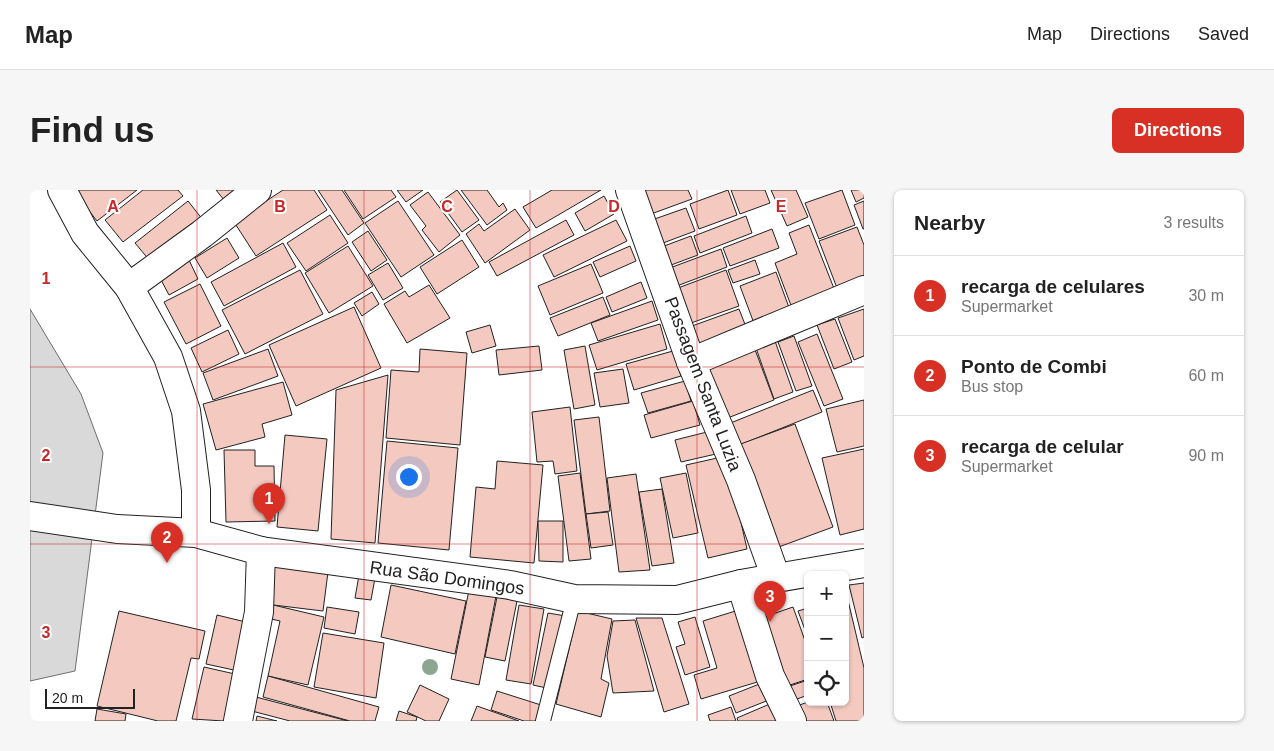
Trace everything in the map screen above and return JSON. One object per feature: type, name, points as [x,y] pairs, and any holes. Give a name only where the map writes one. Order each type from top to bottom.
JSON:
[{"type":"street","points":[[62,190],[85,233],[129,287],[168,357],[186,411],[196,490],[196,533]]},
{"type":"street","points":[[129,287],[202,234],[257,190]]},
{"type":"street","name":"Passagem Santa Luzia","points":[[630,190],[691,362],[740,480],[776,578]]},
{"type":"street","points":[[691,362],[864,290]]},
{"type":"street","name":"Rua São Domingos","points":[[30,516],[117,529],[196,533],[261,551],[510,585],[574,599],[677,600],[742,584],[864,563]]},
{"type":"street","points":[[238,721],[259,612],[261,551]]},
{"type":"street","points":[[742,584],[770,676],[792,721]]},
{"type":"lane","points":[[543,721],[574,599]]},
{"type":"shaded area","points":[[30,309],[81,394],[103,453],[75,671],[30,681]]},
{"type":"building","points":[[73,190],[137,190],[97,221]]},
{"type":"building","points":[[143,190],[178,190],[183,196],[123,242],[105,220]]},
{"type":"building","points":[[216,190],[236,190],[224,200]]},
{"type":"building","points":[[283,190],[314,190],[327,210],[256,256],[234,222]]},
{"type":"building","points":[[318,190],[342,190],[364,223],[348,235]]},
{"type":"building","points":[[344,190],[391,190],[396,197],[363,219]]},
{"type":"building","points":[[397,190],[423,190],[406,202]]},
{"type":"building","points":[[457,190],[479,220],[462,232],[440,202]]},
{"type":"building","points":[[461,190],[487,190],[499,207],[503,203],[507,210],[487,225]]},
{"type":"building","points":[[552,190],[601,190],[536,228],[523,207]]},
{"type":"building","points":[[642,190],[688,190],[692,199],[651,214]]},
{"type":"building","points":[[728,190],[737,215],[699,229],[690,204]]},
{"type":"building","points":[[731,190],[765,190],[770,203],[740,214]]},
{"type":"building","points":[[771,190],[796,190],[808,217],[787,226]]},
{"type":"building","points":[[842,190],[855,225],[819,239],[805,203]]},
{"type":"building","points":[[851,190],[864,190],[864,198],[856,202]]},
{"type":"building","points":[[428,192],[460,235],[439,252],[422,230],[426,226],[410,205]]},
{"type":"building","points":[[604,196],[614,214],[585,231],[575,213]]},
{"type":"building","points":[[188,201],[203,220],[150,261],[135,243]]},
{"type":"building","points":[[398,201],[434,255],[401,277],[365,223]]},
{"type":"building","points":[[864,201],[864,229],[863,229],[854,205]]},
{"type":"building","points":[[686,208],[695,231],[655,246],[646,222]]},
{"type":"building","points":[[515,209],[530,230],[485,263],[466,234],[479,224],[484,231]]},
{"type":"building","points":[[330,215],[348,243],[306,271],[287,243]]},
{"type":"building","points":[[746,216],[752,233],[700,253],[694,236]]},
{"type":"building","points":[[566,220],[574,235],[497,276],[489,262]]},
{"type":"building","points":[[616,220],[627,241],[554,277],[543,255]]},
{"type":"building","points":[[809,225],[835,291],[792,308],[775,263],[797,254],[789,233]]},
{"type":"building","points":[[857,227],[864,245],[864,277],[837,288],[819,241]]},
{"type":"building","points":[[772,229],[779,248],[730,266],[723,248]]},
{"type":"building","points":[[368,231],[387,260],[371,271],[352,242]]},
{"type":"building","points":[[691,236],[698,255],[663,268],[656,249]]},
{"type":"building","points":[[227,238],[239,258],[207,278],[195,258]]},
{"type":"building","points":[[462,240],[479,267],[437,294],[420,267]]},
{"type":"building","points":[[283,243],[296,267],[224,306],[211,282]]},
{"type":"building","points":[[348,246],[373,286],[329,313],[305,273]]},
{"type":"building","points":[[630,246],[636,261],[600,277],[593,262]]},
{"type":"building","points":[[721,249],[727,267],[674,287],[667,269]]},
{"type":"building","points":[[189,260],[198,279],[169,295],[159,276]]},
{"type":"building","points":[[755,260],[760,274],[733,283],[728,270]]},
{"type":"building","points":[[388,263],[403,288],[383,300],[368,275]]},
{"type":"building","points":[[591,264],[603,293],[550,315],[538,286]]},
{"type":"building","points":[[300,270],[323,314],[245,354],[222,310]]},
{"type":"building","points":[[726,270],[739,306],[691,323],[678,288]]},
{"type":"building","points":[[776,272],[791,313],[755,326],[740,286]]},
{"type":"building","points":[[641,282],[647,298],[612,312],[606,297]]},
{"type":"building","points":[[200,284],[221,326],[186,344],[164,302]]},
{"type":"building","points":[[429,285],[450,318],[407,343],[384,304],[405,291],[409,297]]},
{"type":"building","points":[[372,292],[379,304],[362,316],[354,303]]},
{"type":"building","points":[[603,297],[610,315],[558,336],[550,318]]},
{"type":"building","points":[[652,301],[658,320],[598,341],[591,323]]},
{"type":"building","points":[[354,307],[381,368],[296,406],[269,345]]},
{"type":"building","points":[[739,309],[748,332],[700,349],[692,326]]},
{"type":"building","points":[[864,309],[864,356],[854,360],[838,318]]},
{"type":"building","points":[[835,319],[852,362],[834,369],[817,325]]},
{"type":"building","points":[[660,324],[667,349],[597,370],[589,345]]},
{"type":"building","points":[[490,325],[496,346],[472,353],[466,332]]},
{"type":"building","points":[[228,330],[239,354],[202,372],[191,348]]},
{"type":"building","points":[[817,334],[843,399],[824,406],[798,342]]},
{"type":"building","points":[[794,336],[812,386],[796,391],[778,342]]},
{"type":"building","points":[[775,341],[793,392],[774,399],[756,348]]},
{"type":"building","points":[[539,346],[542,370],[499,375],[496,350]]},
{"type":"building","points":[[585,346],[595,405],[574,409],[564,350]]},
{"type":"building","points":[[754,347],[774,400],[725,419],[707,370],[722,364],[720,359]]},
{"type":"building","points":[[268,349],[278,376],[213,400],[203,373]]},
{"type":"building","points":[[420,349],[467,353],[460,445],[386,438],[391,370],[419,372]]},
{"type":"building","points":[[673,351],[681,376],[634,390],[626,364]]},
{"type":"building","points":[[623,369],[629,403],[600,407],[594,373]]},
{"type":"building","points":[[388,375],[375,543],[331,539],[336,390]]},
{"type":"building","points":[[685,381],[691,401],[648,413],[641,393]]},
{"type":"building","points":[[283,382],[292,415],[262,424],[265,437],[216,450],[203,404]]},
{"type":"building","points":[[813,390],[822,412],[737,446],[728,424]]},
{"type":"building","points":[[864,400],[864,446],[837,452],[826,409]]},
{"type":"building","points":[[693,401],[700,425],[651,438],[644,415]]},
{"type":"building","points":[[570,407],[577,471],[555,474],[553,461],[537,462],[532,412]]},
{"type":"building","points":[[599,417],[610,511],[586,514],[574,420]]},
{"type":"building","points":[[795,424],[833,527],[776,548],[738,445]]},
{"type":"building","points":[[711,431],[716,454],[681,462],[675,440]]},
{"type":"building","points":[[285,435],[327,439],[318,531],[277,527]]},
{"type":"building","points":[[387,441],[458,448],[449,550],[378,543]]},
{"type":"building","points":[[864,449],[864,529],[840,535],[822,458]]},
{"type":"building","points":[[224,450],[255,450],[255,466],[274,466],[275,521],[226,522]]},
{"type":"building","points":[[726,456],[747,549],[708,558],[686,465]]},
{"type":"building","points":[[497,461],[543,465],[534,563],[470,557],[476,487],[495,489]]},
{"type":"building","points":[[580,473],[591,559],[569,561],[558,476]]},
{"type":"building","points":[[686,473],[698,533],[673,538],[660,478]]},
{"type":"building","points":[[636,474],[650,570],[619,572],[607,478]]},
{"type":"building","points":[[662,489],[674,563],[652,566],[639,492]]},
{"type":"building","points":[[608,512],[613,545],[591,548],[586,514]]},
{"type":"building","points":[[538,521],[563,521],[563,562],[539,561]]},
{"type":"building","points":[[270,564],[328,572],[323,611],[265,604]]},
{"type":"building","points":[[359,575],[375,578],[371,600],[355,598]]},
{"type":"building","points":[[864,583],[864,637],[862,638],[849,585]]},
{"type":"building","points":[[391,585],[466,601],[455,654],[381,637]]},
{"type":"building","points":[[469,590],[496,596],[479,685],[451,679]]},
{"type":"building","points":[[497,597],[517,601],[505,661],[485,657]]},
{"type":"building","points":[[269,604],[324,617],[308,685],[268,676],[280,621],[267,618]]},
{"type":"building","points":[[849,604],[864,668],[864,721],[836,721],[831,706],[849,706]]},
{"type":"building","points":[[519,605],[544,609],[531,684],[506,680]]},
{"type":"building","points":[[327,607],[359,612],[355,634],[324,628]]},
{"type":"building","points":[[793,607],[804,638],[804,680],[781,688],[758,619]]},
{"type":"building","points":[[742,609],[764,680],[701,699],[694,675],[717,668],[703,621]]},
{"type":"building","points":[[804,609],[804,627],[798,611]]},
{"type":"building","points":[[119,611],[205,631],[199,659],[191,658],[176,721],[158,721],[97,706]]},
{"type":"building","points":[[578,611],[612,619],[601,679],[609,683],[601,717],[556,704]]},
{"type":"building","points":[[548,613],[566,616],[551,689],[533,685]]},
{"type":"building","points":[[217,615],[254,624],[243,672],[206,664]]},
{"type":"building","points":[[695,617],[710,667],[685,675],[676,647],[685,644],[678,622]]},
{"type":"building","points":[[636,618],[662,618],[689,704],[664,712]]},
{"type":"building","points":[[635,620],[654,691],[613,693],[607,656],[613,621]]},
{"type":"building","points":[[323,633],[384,643],[376,698],[314,687]]},
{"type":"building","points":[[204,667],[235,674],[224,721],[192,719]]},
{"type":"building","points":[[268,676],[379,707],[375,721],[350,721],[263,697]]},
{"type":"building","points":[[767,681],[774,698],[736,713],[729,696]]},
{"type":"building","points":[[804,681],[804,696],[786,703],[781,689]]},
{"type":"building","points":[[420,685],[449,699],[439,721],[426,721],[407,712]]},
{"type":"building","points":[[497,691],[541,705],[536,721],[524,721],[491,710]]},
{"type":"building","points":[[252,696],[348,721],[290,721],[248,710]]},
{"type":"building","points":[[779,700],[788,721],[738,721],[737,718]]},
{"type":"building","points":[[804,703],[804,706],[828,706],[834,721],[796,721],[791,708]]},
{"type":"building","points":[[477,706],[519,721],[471,721]]},
{"type":"building","points":[[731,707],[736,721],[710,721],[708,715]]},
{"type":"building","points":[[97,709],[126,714],[125,721],[95,721]]},
{"type":"building","points":[[399,711],[417,717],[416,721],[396,721]]},
{"type":"building","points":[[257,716],[277,721],[256,721]]},
{"type":"place","name":"recarga de celulares","points":[[269,524]]},
{"type":"place","name":"Ponto de Combi","points":[[167,563]]},
{"type":"place","name":"recarga de celular","points":[[770,622]]}]
